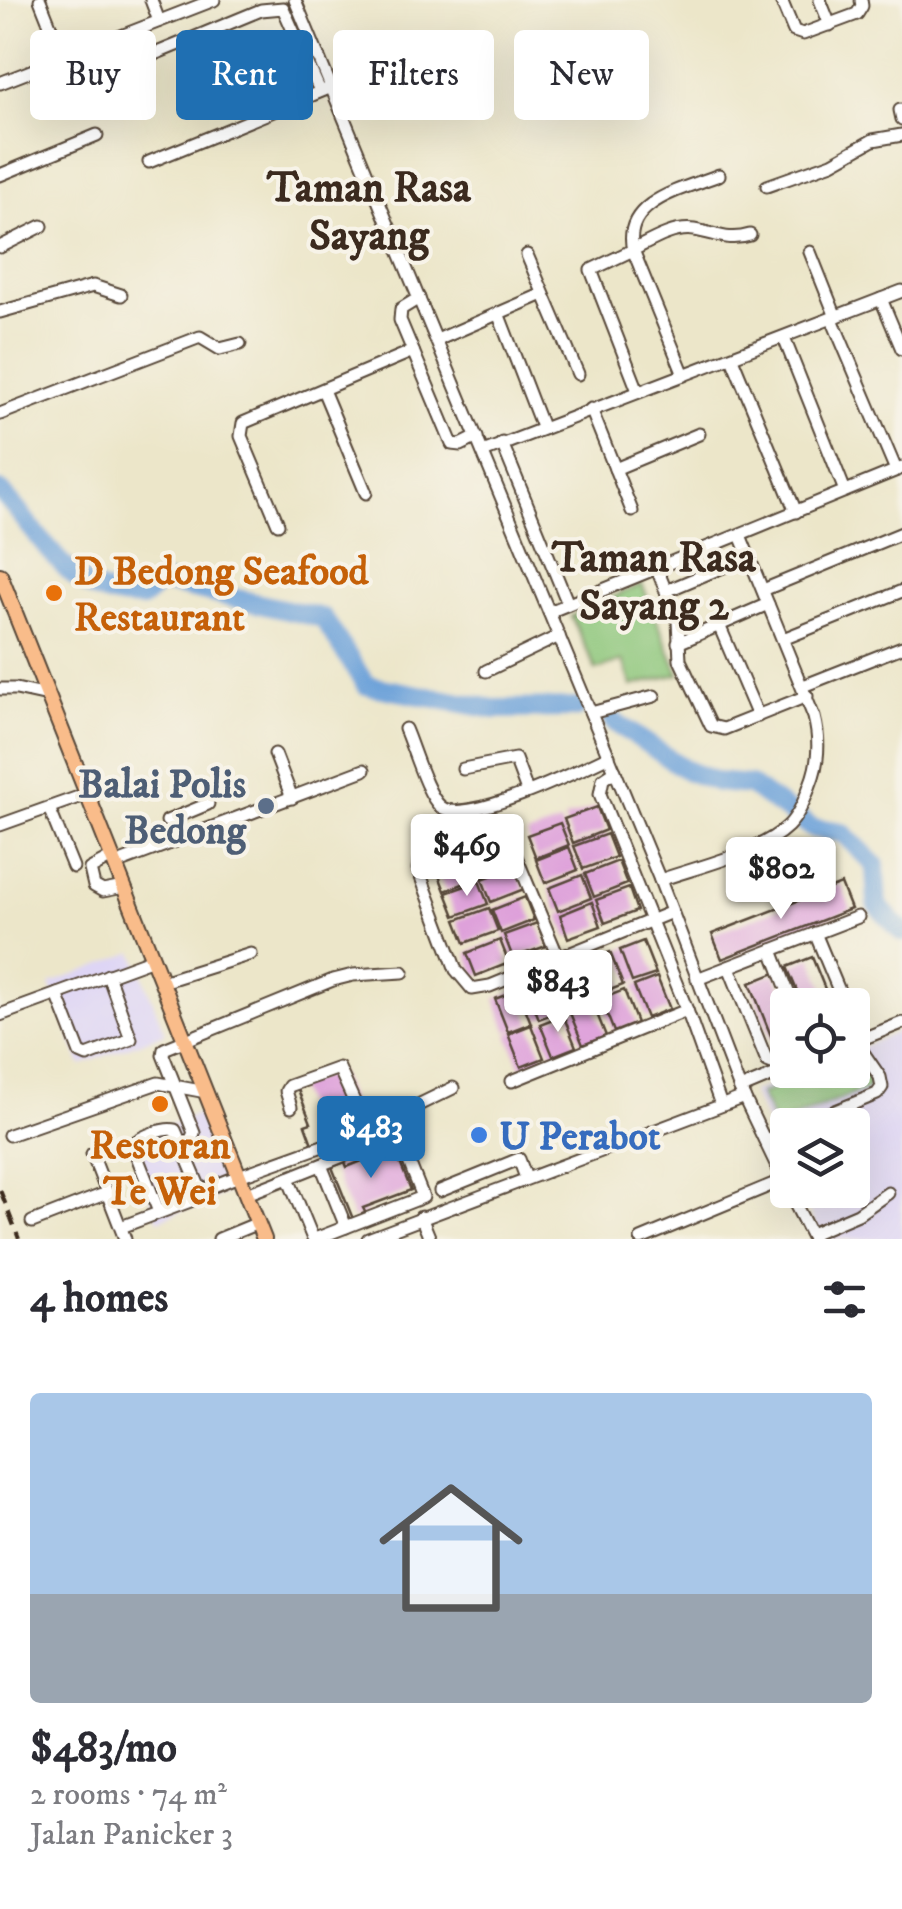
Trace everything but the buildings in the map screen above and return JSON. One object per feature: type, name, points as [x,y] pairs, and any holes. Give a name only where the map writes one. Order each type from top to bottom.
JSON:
[{"type":"main road","points":[[0,575],[6,608],[48,696],[264,1239]]},
{"type":"street","points":[[40,0],[52,30]]},
{"type":"street","points":[[151,0],[160,21]]},
{"type":"street","points":[[138,30],[214,0]]},
{"type":"street","points":[[296,0],[326,89]]},
{"type":"street","points":[[781,0],[798,34],[809,34],[857,14],[861,0]]},
{"type":"street","points":[[820,0],[830,25]]},
{"type":"street","points":[[156,53],[261,10],[277,6],[288,14],[326,89],[437,340],[660,880],[742,1093],[770,1151]]},
{"type":"street","points":[[0,83],[30,71]]},
{"type":"street","points":[[148,162],[326,89]]},
{"type":"street","points":[[768,186],[832,163],[873,140],[902,134]]},
{"type":"street","points":[[0,175],[6,176],[97,135]]},
{"type":"street","points":[[684,376],[633,250],[631,228],[642,211],[669,194],[719,175]]},
{"type":"street","points":[[0,247],[42,226]]},
{"type":"street","points":[[638,391],[591,273],[596,266],[683,230],[697,230],[722,239],[750,235]]},
{"type":"street","points":[[549,612],[899,469],[810,252]]},
{"type":"street","points":[[527,255],[578,374]]},
{"type":"street","points":[[0,312],[93,286],[121,295]]},
{"type":"street","points":[[483,452],[902,291]]},
{"type":"street","points":[[437,340],[543,294]]},
{"type":"street","points":[[419,298],[400,313],[413,352],[452,444],[461,446],[477,437]]},
{"type":"street","points":[[881,300],[902,349]]},
{"type":"street","points":[[498,313],[542,427]]},
{"type":"street","points":[[0,414],[200,338],[220,348],[240,344]]},
{"type":"street","points":[[784,338],[844,491]]},
{"type":"street","points":[[278,524],[240,429],[242,423],[413,352]]},
{"type":"street","points":[[732,358],[796,512]]},
{"type":"street","points":[[322,390],[366,493]]},
{"type":"street","points":[[592,409],[632,511]]},
{"type":"street","points":[[615,468],[698,434]]},
{"type":"street","points":[[502,444],[568,604]]},
{"type":"street","points":[[763,590],[902,533]]},
{"type":"street","points":[[660,880],[750,848],[795,818],[812,781],[818,753],[816,727],[805,691],[740,535]]},
{"type":"street","points":[[666,590],[749,556]]},
{"type":"street","points":[[657,568],[678,621],[680,660],[711,726],[724,729],[758,716],[902,647]]},
{"type":"street","points":[[783,639],[902,591]]},
{"type":"street","points":[[678,643],[768,604]]},
{"type":"street","points":[[720,624],[758,716]]},
{"type":"street","points":[[486,671],[559,636]]},
{"type":"street","points":[[0,689],[48,696]]},
{"type":"street","points":[[591,713],[654,696]]},
{"type":"street","points":[[405,729],[436,803],[444,810],[464,813],[609,756]]},
{"type":"street","points":[[274,754],[292,798]]},
{"type":"street","points":[[463,768],[514,759],[527,791]]},
{"type":"street","points":[[124,887],[103,891],[94,886],[90,868],[197,833],[364,770]]},
{"type":"street","points":[[615,771],[603,779],[600,794],[687,1010],[720,1105]]},
{"type":"street","points":[[0,825],[87,794]]},
{"type":"street","points":[[167,821],[208,804]]},
{"type":"street","points":[[48,808],[73,866]]},
{"type":"street","points":[[189,812],[197,833]]},
{"type":"street","points":[[558,957],[502,822],[490,822],[420,854],[418,869],[456,970],[469,988],[490,986],[672,912]]},
{"type":"street","points":[[697,979],[858,916]]},
{"type":"street","points":[[815,933],[838,988]]},
{"type":"street","points":[[772,950],[787,988]]},
{"type":"street","points":[[162,982],[251,954]]},
{"type":"street","points":[[0,1015],[153,959]]},
{"type":"street","points":[[729,966],[770,1062]]},
{"type":"street","points":[[184,1150],[194,1134],[163,1051],[334,980],[353,974],[403,972]]},
{"type":"street","points":[[58,994],[82,1056],[131,1038],[108,975]]},
{"type":"street","points":[[512,1081],[687,1010]]},
{"type":"street","points":[[870,1034],[902,1023]]},
{"type":"street","points":[[842,1108],[876,1094],[882,1087],[870,1063]]},
{"type":"street","points":[[292,1107],[286,1092],[289,1086],[339,1068],[367,1130]]},
{"type":"street","points":[[368,1239],[720,1105],[770,1079]]},
{"type":"street","points":[[9,1136],[153,1084],[174,1084],[206,1092]]},
{"type":"street","points":[[92,1154],[123,1233],[192,1200],[201,1191],[367,1130],[453,1088]]},
{"type":"street","points":[[160,1212],[134,1144],[174,1128],[201,1191]]},
{"type":"street","points":[[247,1194],[398,1134],[423,1198],[322,1238],[288,1178]]},
{"type":"street","points":[[765,1140],[770,1138]]},
{"type":"street","points":[[440,1190],[519,1160],[526,1178]]},
{"type":"street","points":[[321,1165],[346,1227]]},
{"type":"street","points":[[32,1222],[107,1193]]},
{"type":"street","points":[[641,1239],[770,1193]]},
{"type":"street","points":[[797,1208],[812,1237],[858,1214],[888,1193]]},
{"type":"street","points":[[421,1217],[430,1239]]},
{"type":"street","points":[[219,1239],[258,1223]]},
{"type":"shaded area","points":[[134,952],[165,1033],[81,1065],[50,984]]},
{"type":"shaded area","points":[[902,1030],[902,1239],[822,1239],[807,1208],[870,1208],[870,1108],[770,1108],[770,1131],[752,1092],[770,1085],[770,1088],[870,1088],[870,1044]]},
{"type":"shaded area","points":[[200,1113],[230,1192],[158,1220],[128,1140]]},
{"type":"green space","points":[[642,584],[679,674],[632,686],[623,661],[596,670],[571,616]]},
{"type":"green space","points":[[776,1088],[868,1088],[818,1108],[770,1108],[770,1115],[760,1094]]},
{"type":"waterway","points":[[0,491],[60,562],[87,585],[102,592],[142,598],[161,582],[323,618],[366,685],[494,709],[576,708]]},
{"type":"waterway","points":[[613,721],[688,771],[717,782],[750,785],[812,828],[843,833],[875,865],[877,905],[902,932]]},
{"type":"railway","points":[[0,1190],[19,1239]]},
{"type":"place","name":"D Bedong Seafood Restaurant","points":[[54,593]]},
{"type":"place","name":"Balai Polis Bedong","points":[[266,806]]},
{"type":"place","name":"Restoran Te Wei","points":[[160,1104]]},
{"type":"place","name":"U Perabot","points":[[479,1135]]},
{"type":"district","name":"Taman Rasa Sayang","points":[[369,210]]},
{"type":"district","name":"Taman Rasa Sayang 2","points":[[654,580]]}]
